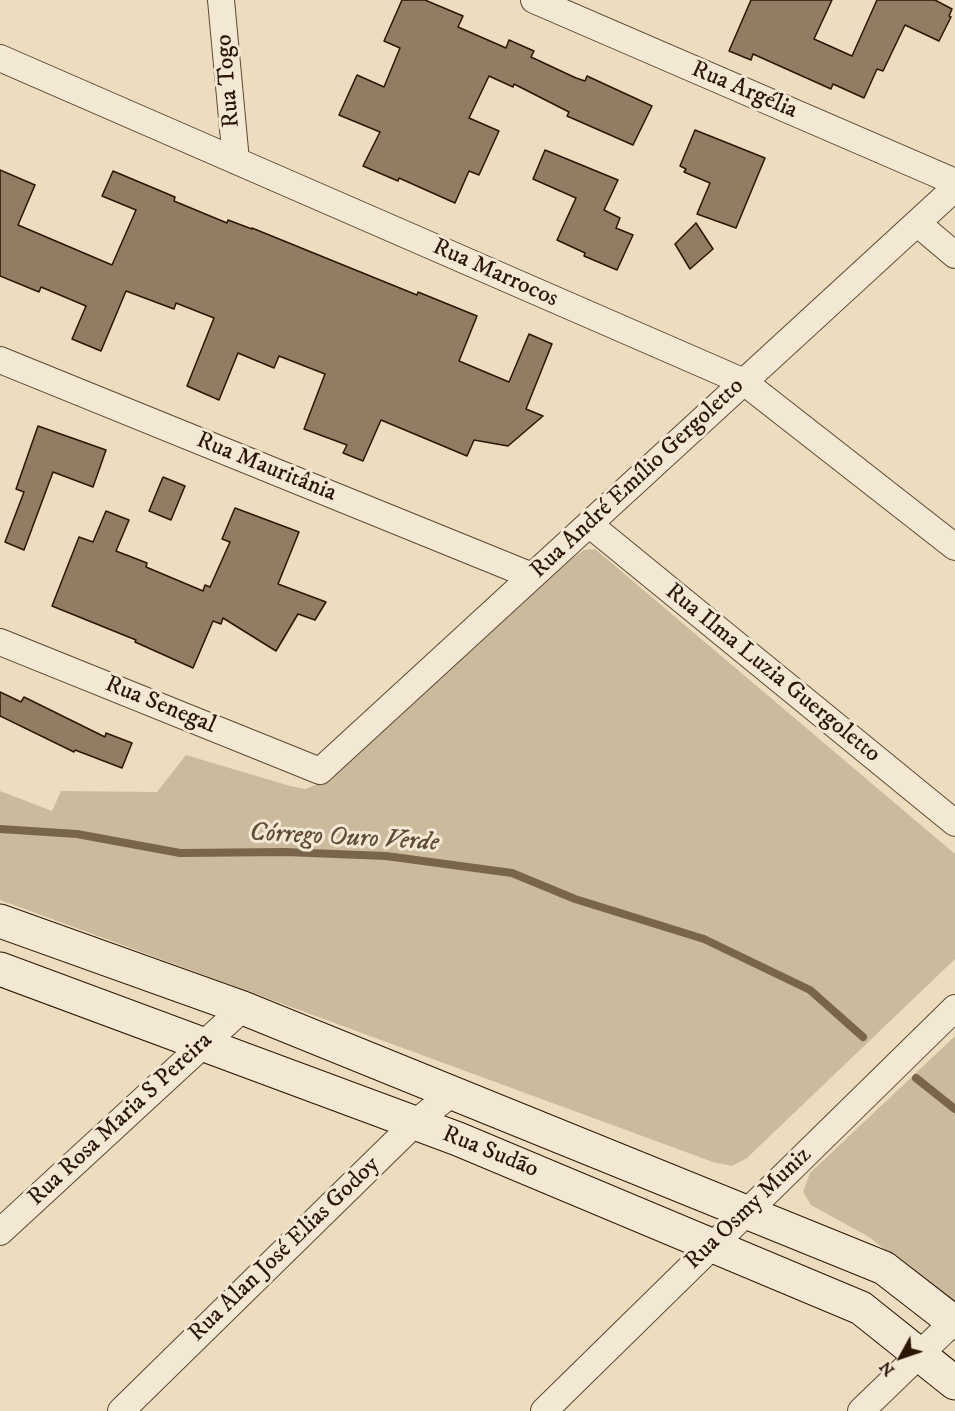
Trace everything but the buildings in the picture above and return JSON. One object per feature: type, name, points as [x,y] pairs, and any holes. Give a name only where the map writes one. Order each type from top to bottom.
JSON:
[{"type":"street","name":"Rua Togo","points":[[221,0],[237,161]]},
{"type":"street","name":"Rua Argélia","points":[[534,0],[955,182]]},
{"type":"street","name":"Rua Marrocos","points":[[0,58],[744,382],[955,547]]},
{"type":"street","name":"Rua André Emílio Gergoletto","points":[[320,771],[955,188]]},
{"type":"street","points":[[917,223],[955,255]]},
{"type":"street","name":"Rua Mauritânia","points":[[0,360],[532,576]]},
{"type":"street","name":"Rua Ilma Luzia Guergoletto","points":[[589,524],[955,823]]},
{"type":"street","name":"Rua Senegal","points":[[0,642],[320,771]]},
{"type":"street","name":"Rua Sudão","points":[[0,921],[243,1008],[884,1268],[954,1323]]},
{"type":"street","name":"Rua Sudão","points":[[0,969],[469,1144],[861,1308],[955,1383]]},
{"type":"street","name":"Rua Rosa Maria S Pereira","points":[[0,1232],[243,1008]]},
{"type":"street","name":"Rua Osmy Muniz","points":[[544,1411],[955,1008]]},
{"type":"street","name":"Rua Alan José Elias Godoy","points":[[121,1411],[415,1123],[452,1093]]},
{"type":"street","points":[[861,1411],[954,1323]]},
{"type":"shaded area","points":[[595,549],[955,854],[955,959],[747,1158],[732,1166],[713,1162],[0,900],[0,791],[52,811],[61,791],[157,792],[186,755],[290,786],[305,789],[318,784],[574,557],[584,550]]},
{"type":"shaded area","points":[[955,1036],[955,1305],[869,1237],[811,1205],[803,1192],[810,1173]]},
{"type":"waterway","name":"Córrego Ouro Verde","points":[[0,829],[77,834],[180,853],[285,852],[386,856],[512,873],[575,899],[704,939],[810,990],[863,1037]]},
{"type":"waterway","name":"Córrego Ouro Verde","points":[[916,1078],[955,1109]]}]
